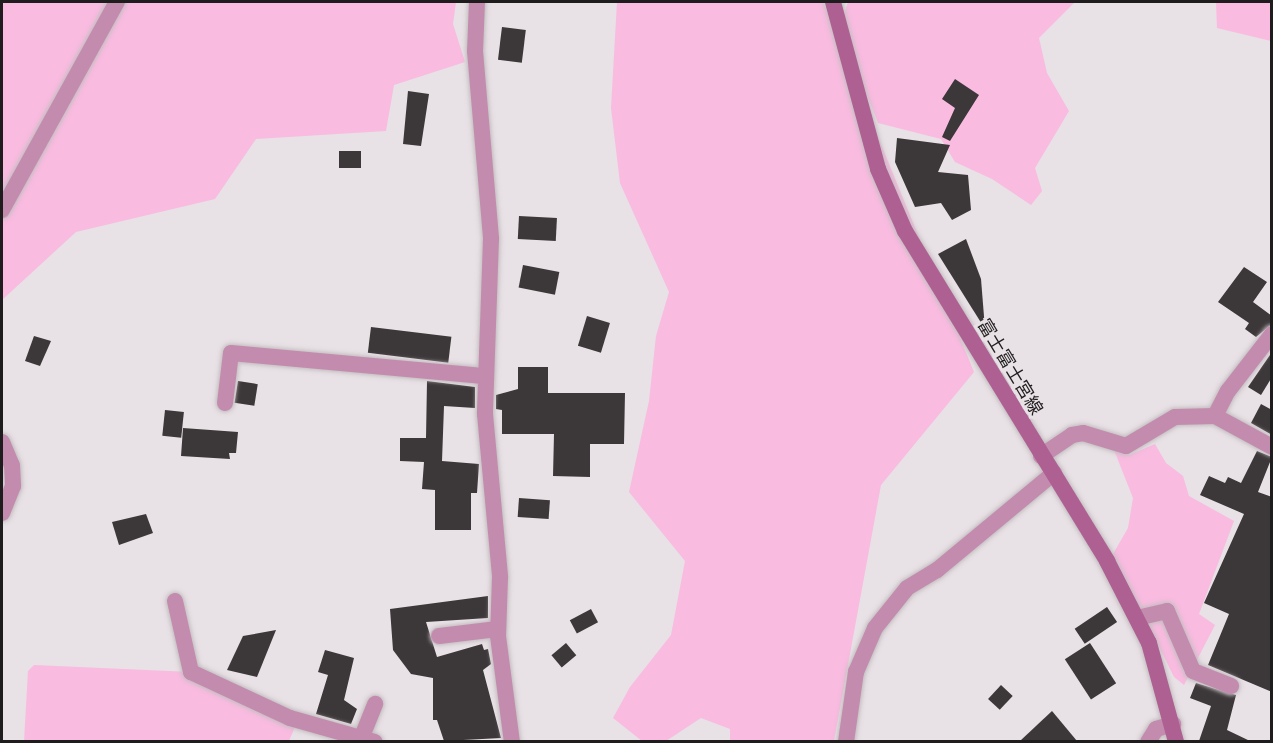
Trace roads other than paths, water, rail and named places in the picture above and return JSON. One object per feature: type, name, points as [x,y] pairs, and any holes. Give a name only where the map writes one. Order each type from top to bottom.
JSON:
[{"type":"main road","name":"富士富士宮線","points":[[833,2],[878,170],[905,231],[1053,473],[1137,618],[1173,724],[1176,741]]},
{"type":"street","points":[[2,210],[117,2]]},
{"type":"street","points":[[477,2],[475,51],[491,239],[485,414],[501,576],[498,628],[512,741]]},
{"type":"street","points":[[1215,416],[1272,334]]},
{"type":"street","points":[[225,403],[231,353],[486,376]]},
{"type":"street","points":[[1041,456],[1072,435],[1083,434],[1126,446],[1175,417],[1215,416],[1272,447]]},
{"type":"street","points":[[2,442],[12,465],[13,486],[2,513]]},
{"type":"street","points":[[846,741],[856,672],[875,628],[907,588],[937,570],[1053,473]]},
{"type":"street","points":[[175,601],[191,672],[290,718],[368,740],[375,704]]},
{"type":"street","points":[[1137,618],[1167,611],[1193,671],[1231,686]]},
{"type":"street","points":[[439,636],[498,628]]},
{"type":"street","points":[[1148,741],[1156,729],[1173,724]]}]
